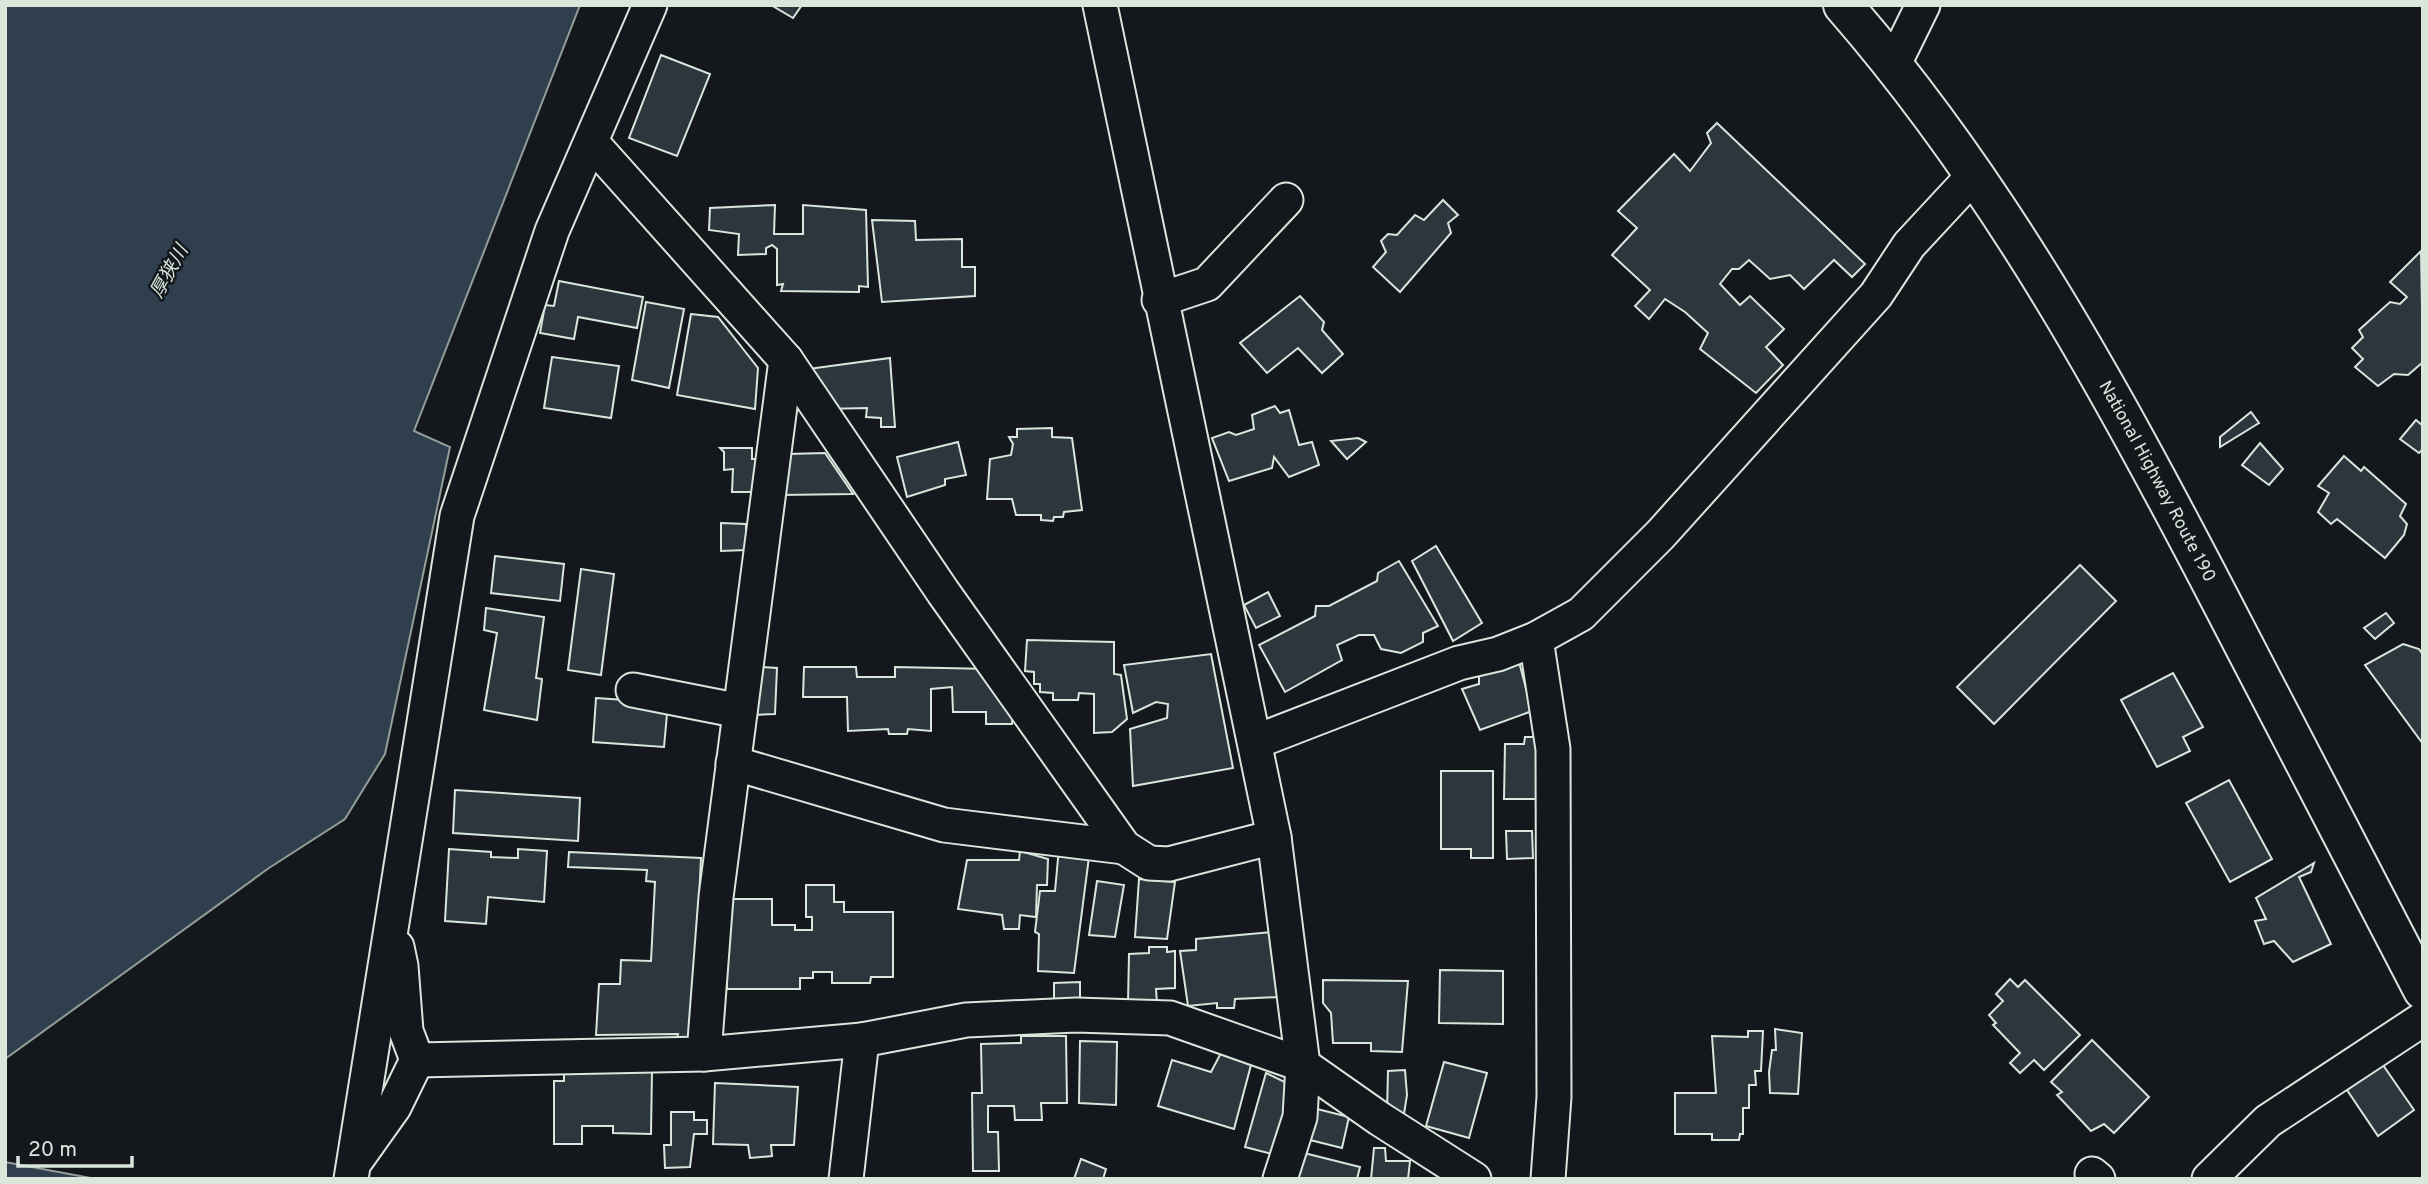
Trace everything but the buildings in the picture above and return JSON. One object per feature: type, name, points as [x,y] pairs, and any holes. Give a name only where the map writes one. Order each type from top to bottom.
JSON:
[{"type":"highway","name":"National Highway Route 190","points":[[1843,5],[1894,64],[1975,175],[2026,250],[2101,376],[2423,990]]},
{"type":"street","points":[[352,1171],[457,516],[552,231],[650,5]]},
{"type":"street","points":[[1100,5],[1159,300],[1255,742],[1273,837],[1303,1065],[1300,1117],[1280,1179]]},
{"type":"street","points":[[1894,64],[1923,5]]},
{"type":"street","points":[[592,143],[786,360],[943,592],[1124,847],[1149,863],[1169,864],[1273,837]]},
{"type":"street","points":[[1255,742],[1459,663],[1499,654],[1536,639],[1581,614],[1661,534],[1876,295],[1909,245],[1975,175]]},
{"type":"street","points":[[1159,300],[1207,284],[1286,200]]},
{"type":"street","points":[[704,1054],[716,897],[786,360]]},
{"type":"street","points":[[1536,639],[1553,749],[1554,1097],[1548,1179]]},
{"type":"street","points":[[633,690],[740,711]]},
{"type":"street","points":[[733,763],[944,825],[1124,847]]},
{"type":"street","points":[[352,1171],[394,1107],[416,1060],[406,1031],[401,966],[390,924]]},
{"type":"street","points":[[416,1060],[704,1054],[862,1040],[966,1020],[1076,1015],[1170,1018],[1303,1065],[1432,1167],[1474,1179]]},
{"type":"street","points":[[2209,1179],[2268,1121],[2423,1019]]},
{"type":"street","points":[[846,1179],[862,1040]]},
{"type":"water","name":"厚狭川","points":[[5,5],[580,5],[414,431],[450,447],[385,754],[345,819],[269,868],[5,1059]]},
{"type":"water","points":[[5,1162],[96,1179],[5,1179]]}]
